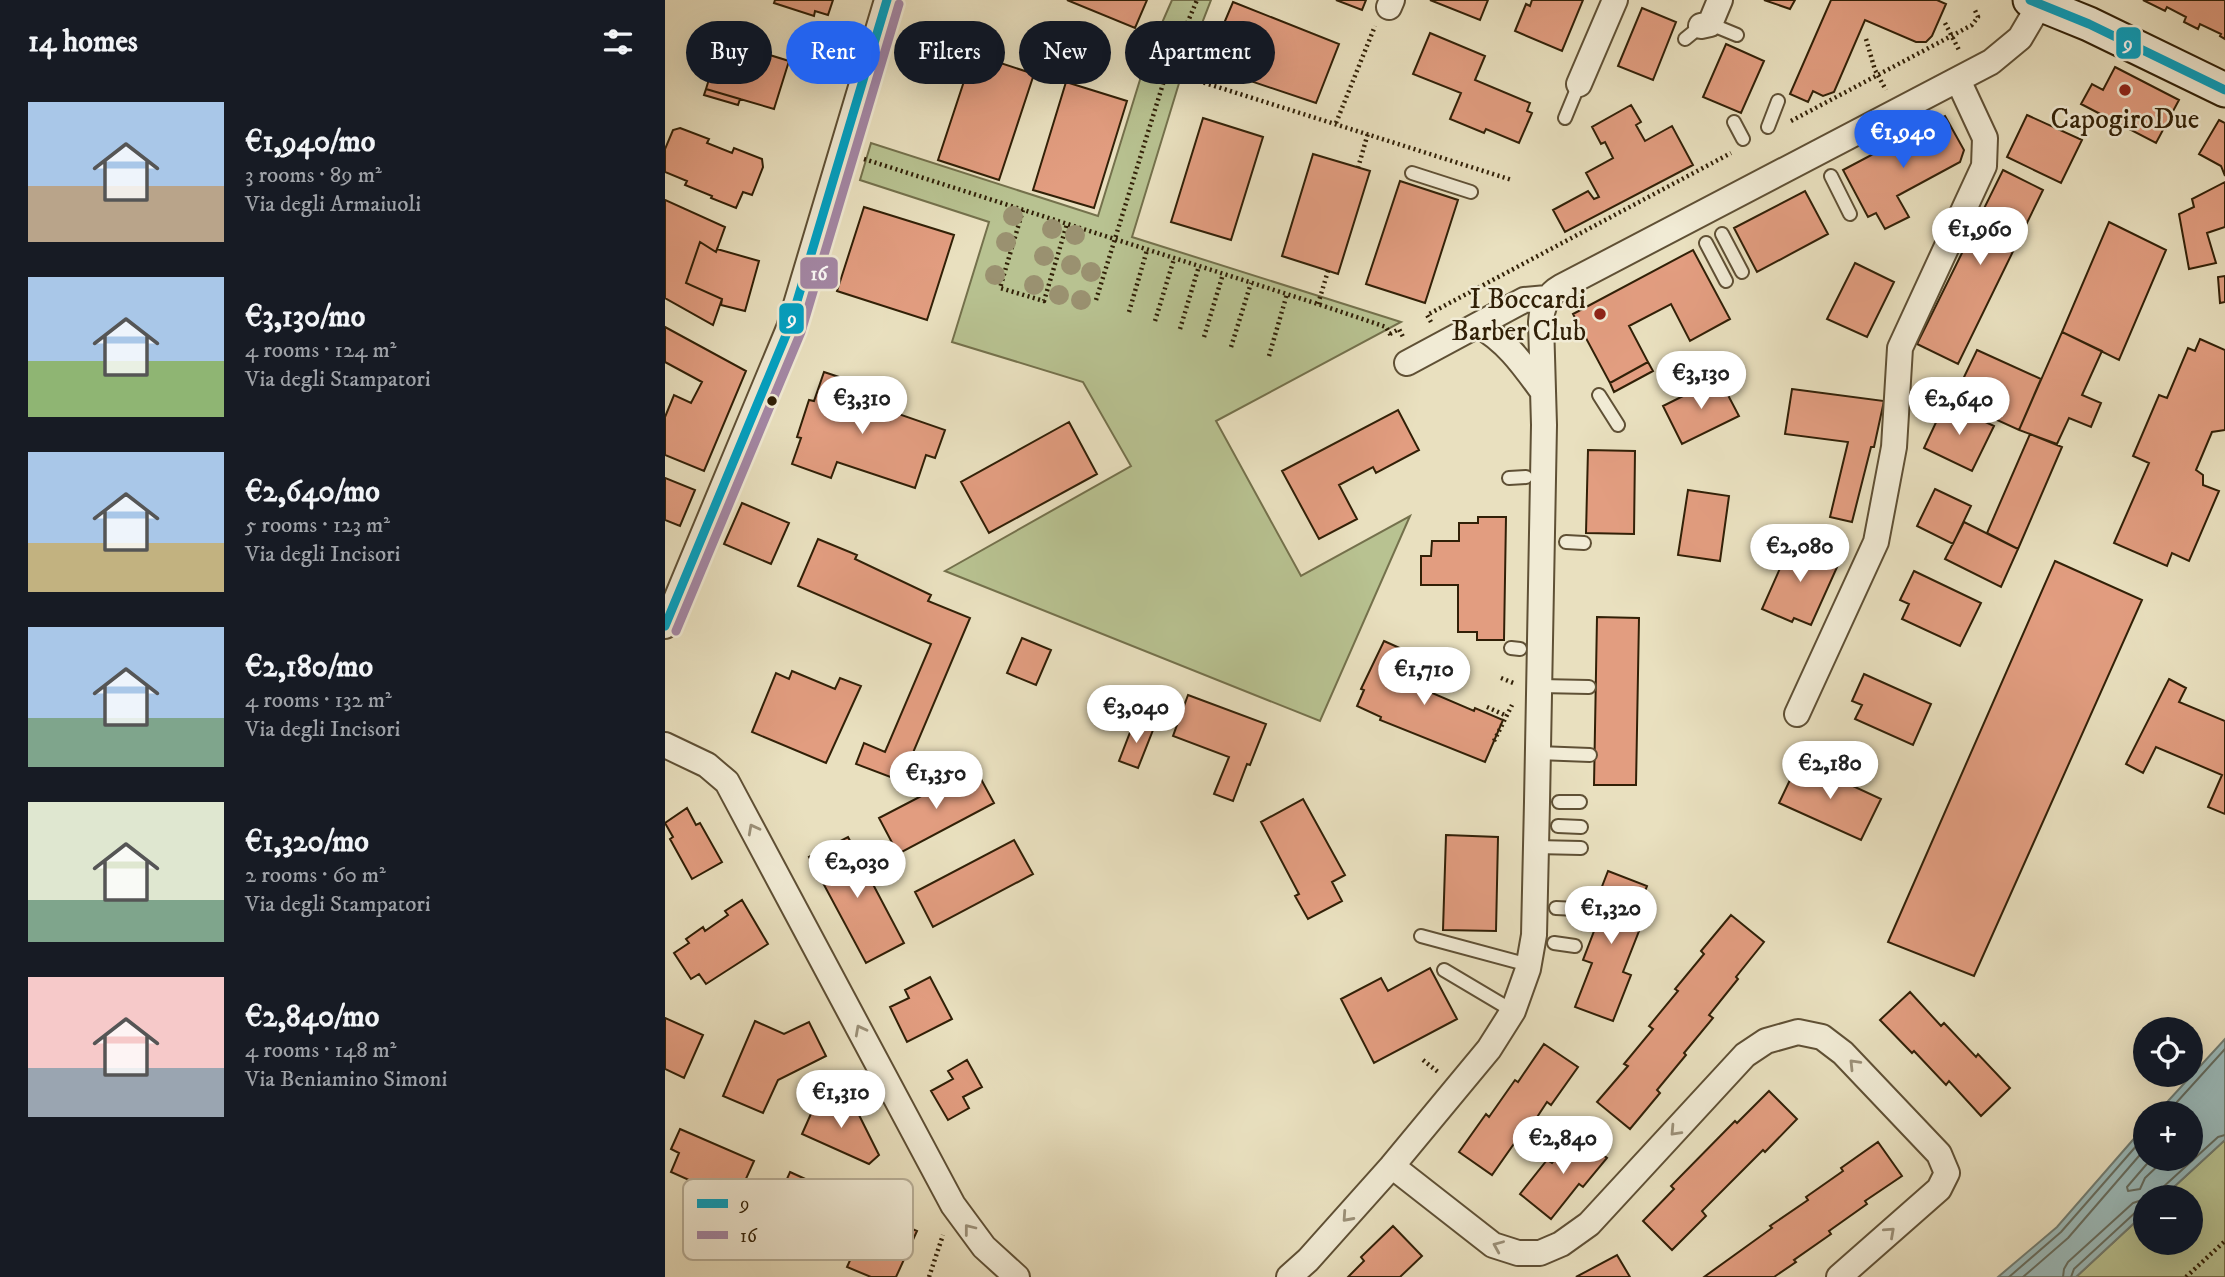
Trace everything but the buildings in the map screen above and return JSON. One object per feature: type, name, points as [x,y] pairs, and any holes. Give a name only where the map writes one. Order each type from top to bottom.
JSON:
[{"type":"street","points":[[665,626],[789,328],[887,0]]},
{"type":"street","points":[[1579,85],[1615,0]]},
{"type":"street","points":[[1710,30],[1720,0]]},
{"type":"street","points":[[1289,1277],[1308,1260],[1392,1166],[1489,1049],[1513,1011],[1529,965],[1534,934],[1538,754],[1528,685],[1543,392],[1541,322],[1543,306],[1547,299],[1561,287],[1991,62],[2011,47],[2027,28],[2035,2],[2165,59],[2225,90]]},
{"type":"street","points":[[1797,714],[1876,542],[1894,447],[1900,348],[1984,166],[1985,138],[1958,80]]},
{"type":"street","points":[[1407,353],[1478,325],[1524,300],[1547,299]]},
{"type":"street","points":[[1478,325],[1510,349],[1543,392]]},
{"type":"street","points":[[665,745],[714,770],[732,790],[953,1205],[984,1247],[1017,1277]]},
{"type":"street","points":[[1392,1166],[1493,1245],[1518,1253],[1540,1253],[1561,1244],[1589,1224],[1745,1055],[1766,1041],[1798,1032],[1822,1037],[1843,1053],[1939,1154],[1947,1173],[1939,1189],[1839,1277]]},
{"type":"lane","points":[[1565,118],[1579,85]]},
{"type":"lane","points":[[1768,127],[1778,101]]},
{"type":"lane","points":[[1734,121],[1743,139]]},
{"type":"lane","points":[[1412,173],[1471,192]]},
{"type":"lane","points":[[1831,176],[1850,214]]},
{"type":"lane","points":[[1722,234],[1742,272]]},
{"type":"lane","points":[[1706,243],[1726,281]]},
{"type":"lane","points":[[1599,395],[1618,425]]},
{"type":"lane","points":[[1509,478],[1526,477]]},
{"type":"lane","points":[[1566,542],[1584,543]]},
{"type":"lane","points":[[1528,685],[1589,687]]},
{"type":"lane","points":[[1538,754],[1590,755]]},
{"type":"lane","points":[[1559,802],[1580,802]]},
{"type":"lane","points":[[1558,826],[1581,827]]},
{"type":"lane","points":[[1536,847],[1581,848]]},
{"type":"lane","points":[[1556,908],[1577,908]]},
{"type":"lane","points":[[1421,936],[1529,965]]},
{"type":"lane","points":[[1554,943],[1575,946]]},
{"type":"lane","points":[[1444,970],[1513,1011]]},
{"type":"path","points":[[1188,21],[1197,0]]},
{"type":"path","points":[[1336,123],[1383,5],[1391,4]]},
{"type":"path","points":[[1782,126],[1972,25],[1978,17],[1974,8]]},
{"type":"path","points":[[1945,23],[1949,30]]},
{"type":"path","points":[[1866,39],[1875,70]]},
{"type":"path","points":[[1096,300],[1163,84]]},
{"type":"path","points":[[1209,84],[1512,180]]},
{"type":"path","points":[[1358,168],[1368,133]]},
{"type":"path","points":[[1434,329],[1427,315],[1734,151]]},
{"type":"path","points":[[843,153],[1386,327],[1407,353]]},
{"type":"path","points":[[1023,210],[1000,288],[1044,301],[1067,224]]},
{"type":"path","points":[[1129,312],[1147,250]]},
{"type":"path","points":[[1155,321],[1174,258]]},
{"type":"path","points":[[1180,329],[1199,267]]},
{"type":"path","points":[[1318,304],[1328,271]]},
{"type":"path","points":[[1204,337],[1223,274]]},
{"type":"path","points":[[1231,347],[1251,283]]},
{"type":"path","points":[[1269,356],[1287,294]]},
{"type":"path","points":[[1389,334],[1399,329],[1407,353]]},
{"type":"path","points":[[1501,678],[1528,685]]},
{"type":"path","points":[[1487,707],[1507,716]]},
{"type":"path","points":[[1423,1060],[1441,1074]]},
{"type":"path","points":[[929,1277],[945,1227]]},
{"type":"path","points":[[2186,1277],[2225,1241]]},
{"type":"green space","points":[[1172,0],[1211,0],[1203,21],[1163,21]]},
{"type":"green space","points":[[1139,84],[1179,84],[1132,237],[1401,322],[1216,421],[1301,576],[1410,516],[1320,721],[945,571],[1131,466],[1083,382],[952,342],[989,222],[860,180],[871,143],[1098,216]]},
{"type":"green space","points":[[2225,1140],[2225,1277],[2076,1277],[2133,1224],[2133,1255],[2203,1255],[2203,1185],[2176,1185],[2191,1171],[2203,1171],[2203,1160]]},
{"type":"water","points":[[2225,1039],[2225,1140],[2203,1160],[2203,1101],[2168,1101],[2181,1087],[2203,1087],[2203,1063]]},
{"type":"water","points":[[2133,1140],[2133,1171],[2191,1171],[2176,1185],[2133,1185],[2133,1224],[2076,1277],[1998,1277],[2057,1227]]},
{"type":"transit line","name":"9","points":[[665,626],[789,328],[887,0]]},
{"type":"transit line","name":"9","points":[[2030,0],[2089,24],[2225,90]]},
{"type":"transit line","name":"16","points":[[676,631],[801,332],[899,4]]},
{"type":"place","name":"CapogiroDue","points":[[2125,90]]},
{"type":"place","name":"I Boccardi Barber Club","points":[[1600,314]]}]
